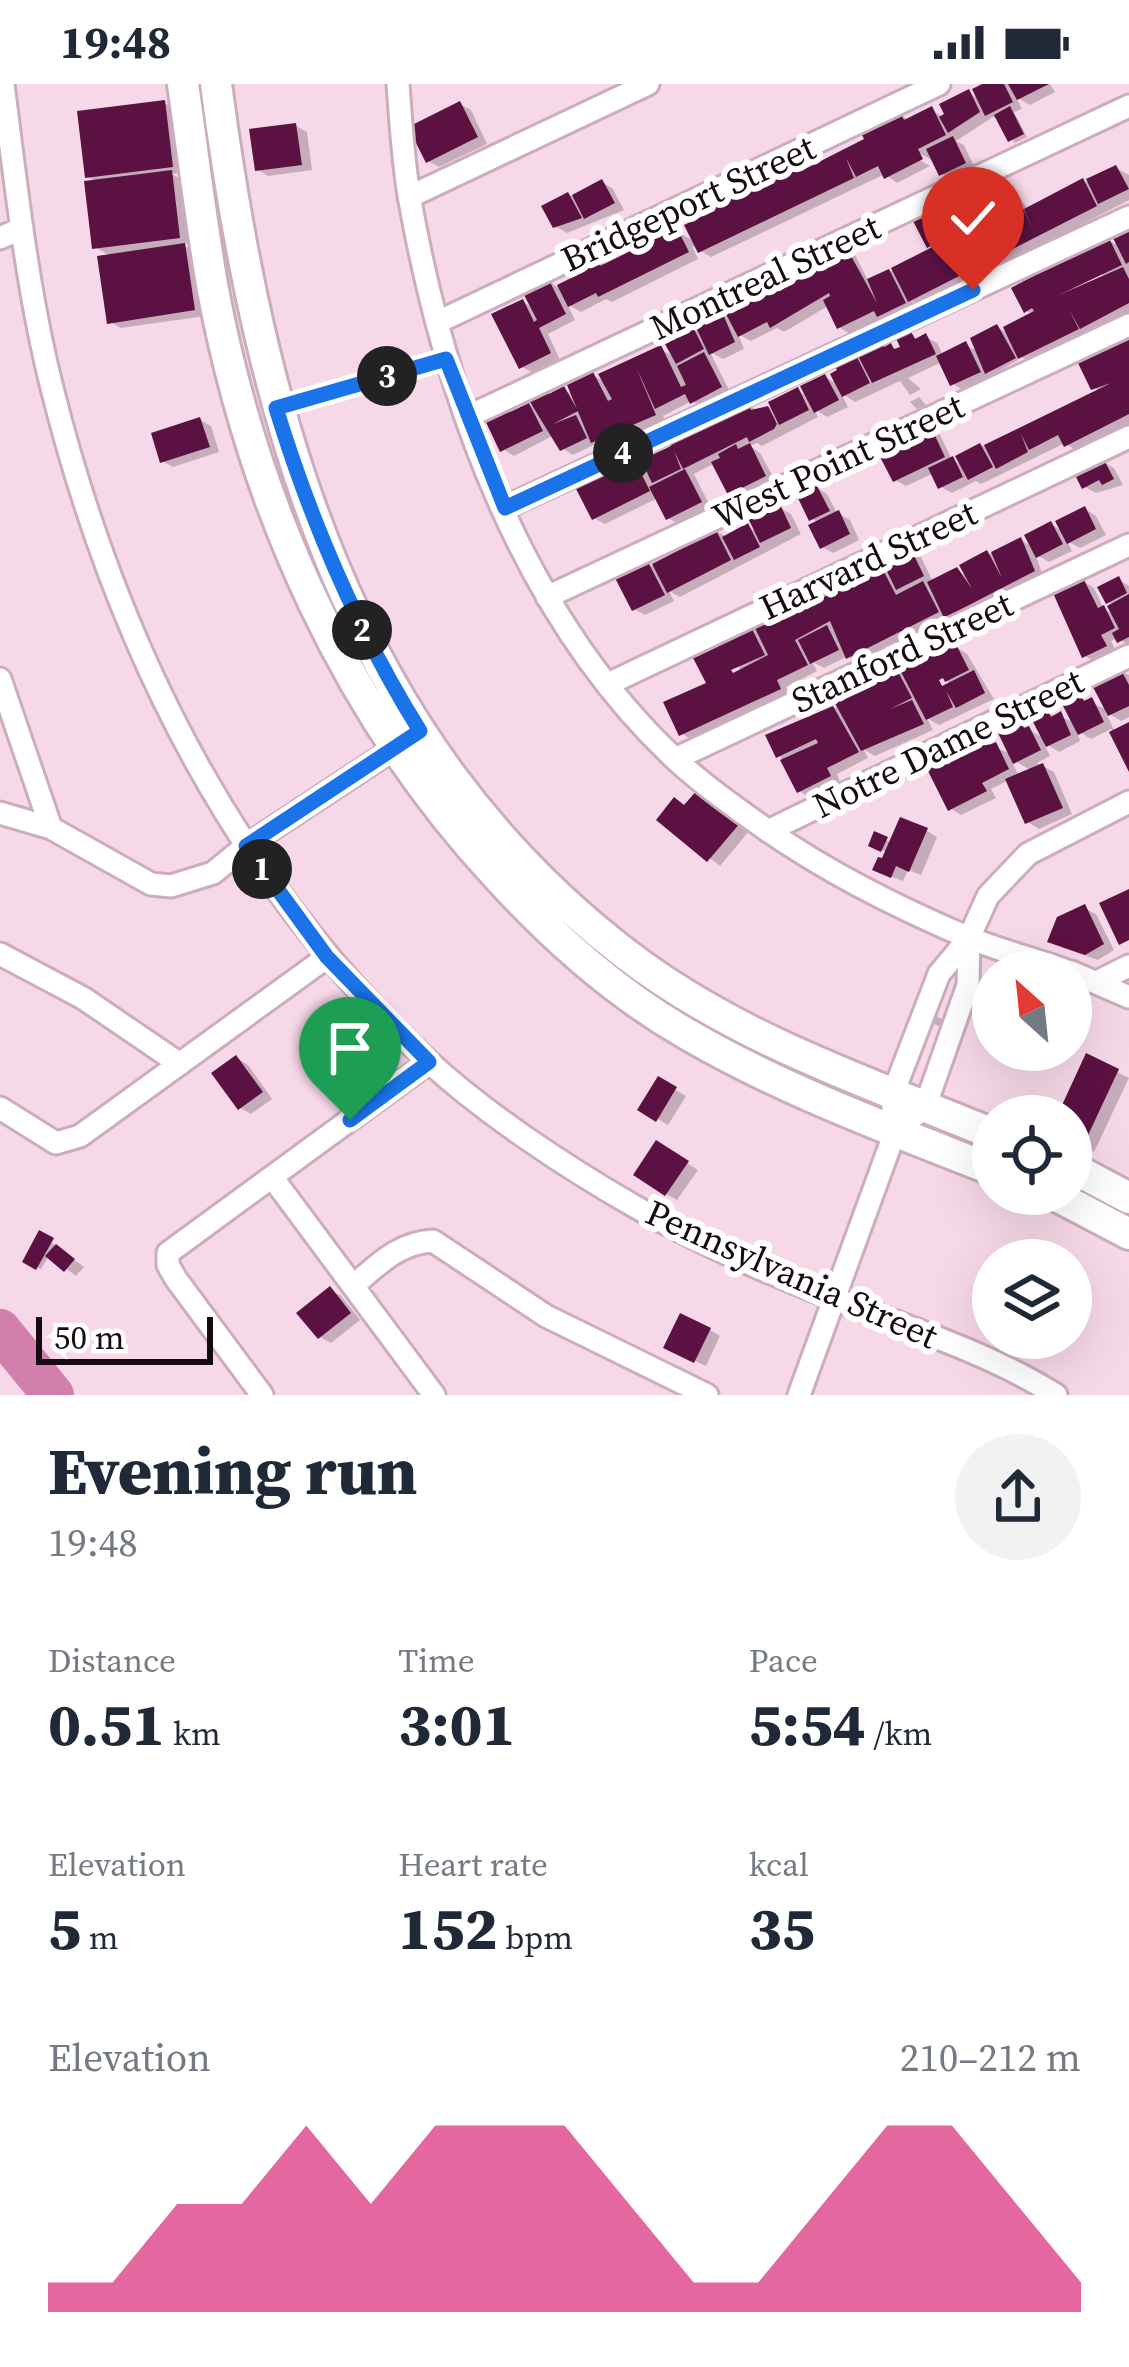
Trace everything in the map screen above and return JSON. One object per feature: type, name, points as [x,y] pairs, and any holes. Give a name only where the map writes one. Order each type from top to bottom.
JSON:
[{"type":"street","name":"Pennsylvania Street","points":[[2,84],[22,228],[52,386],[98,545],[144,661],[188,751],[246,846],[327,957],[429,1062],[537,1145],[635,1206],[726,1253],[835,1300],[936,1336],[1055,1395]]},
{"type":"street","points":[[183,84],[214,292],[245,420],[292,555],[346,672],[564,901],[628,956],[702,1004],[801,1058],[972,1126]]},
{"type":"street","points":[[216,84],[246,283],[276,408],[325,548],[407,740],[466,843],[526,907],[610,980],[684,1033],[787,1086],[972,1162]]},
{"type":"street","points":[[398,84],[409,197],[446,359],[505,508],[548,597],[608,684],[676,759],[768,830],[815,861],[969,938],[1008,951]]},
{"type":"street","points":[[409,197],[648,84]]},
{"type":"street","name":"Bridgeport Street","points":[[438,322],[939,84]]},
{"type":"street","name":"Montreal Street","points":[[467,418],[1129,106]]},
{"type":"street","points":[[505,508],[1129,217]]},
{"type":"street","points":[[0,238],[22,228]]},
{"type":"street","name":"West Point Street","points":[[548,597],[1129,325]]},
{"type":"street","name":"Harvard Street","points":[[608,684],[1129,437]]},
{"type":"street","name":"Stanford Street","points":[[676,759],[1129,544]]},
{"type":"street","name":"Notre Dame Street","points":[[768,830],[1129,656]]},
{"type":"street","points":[[0,679],[51,828]]},
{"type":"street","points":[[0,813],[51,828],[151,884],[171,886],[213,873],[246,846],[407,740]]},
{"type":"street","points":[[799,1395],[895,1132],[892,1096],[939,974],[969,938],[988,896],[1028,854],[1129,802]]},
{"type":"street","points":[[895,1132],[926,1107],[968,986],[969,938]]},
{"type":"street","points":[[0,954],[83,998],[180,1064]]},
{"type":"street","points":[[0,1108],[47,1140],[80,1136],[327,957]]},
{"type":"street","points":[[1097,982],[1129,966]]},
{"type":"street","points":[[1092,980],[1129,997]]},
{"type":"street","points":[[262,1395],[176,1279],[168,1253],[429,1062]]},
{"type":"street","points":[[272,1178],[434,1395]]},
{"type":"street","points":[[1092,1178],[1129,1198]]},
{"type":"street","points":[[1092,1215],[1129,1234]]},
{"type":"street","points":[[353,1286],[395,1250],[434,1241],[546,1316],[707,1395]]},
{"type":"path","points":[[276,408],[446,359]]},
{"type":"building","points":[[1004,84],[1013,102],[985,116],[972,89]]},
{"type":"building","points":[[1008,84],[1049,84],[1017,100]]},
{"type":"building","points":[[969,89],[980,112],[948,133],[939,117],[944,114],[939,104]]},
{"type":"building","points":[[165,100],[173,167],[85,178],[77,111]]},
{"type":"building","points":[[460,101],[478,137],[426,163],[408,127]]},
{"type":"building","points":[[932,106],[946,135],[918,149],[923,159],[884,179],[878,166],[856,177],[846,158],[854,178],[698,253],[684,225],[713,211],[710,205],[801,161],[805,169],[864,139],[860,131],[900,112],[904,120]]},
{"type":"building","points":[[1010,106],[1024,134],[1008,142],[994,115]]},
{"type":"building","points":[[296,123],[302,165],[255,171],[249,129]]},
{"type":"building","points":[[953,136],[966,163],[939,176],[926,149]]},
{"type":"building","points":[[1116,165],[1129,189],[1098,204],[1086,179]]},
{"type":"building","points":[[172,170],[180,238],[92,249],[84,181]]},
{"type":"building","points":[[1001,176],[1012,198],[1017,195],[1033,230],[1024,209],[1083,178],[1097,206],[908,302],[891,268],[958,234],[945,207],[972,194],[986,224],[990,222],[987,209],[982,211],[972,191]]},
{"type":"building","points":[[602,179],[615,203],[584,219],[572,195]]},
{"type":"building","points":[[568,192],[582,218],[553,228],[541,206]]},
{"type":"building","points":[[939,205],[954,233],[927,248],[912,219]]},
{"type":"building","points":[[677,228],[689,252],[568,307],[557,285],[585,271],[581,261],[595,255],[600,266]]},
{"type":"building","points":[[1129,231],[1129,262],[1126,264],[1113,238]]},
{"type":"building","points":[[1108,236],[1122,265],[1061,294],[1123,267],[1129,279],[1129,303],[1080,329],[1068,308],[1079,329],[1018,359],[1003,327],[1034,311],[1024,313],[1011,288]]},
{"type":"building","points":[[185,243],[195,310],[107,324],[97,256]]},
{"type":"building","points":[[845,245],[877,303],[867,279],[889,269],[906,303],[877,317],[874,311],[837,329],[823,300],[829,293],[770,328],[767,322],[738,337],[726,314],[756,299],[752,291],[774,280],[777,287],[787,285],[817,270],[813,261]]},
{"type":"building","points":[[548,278],[566,314],[539,328],[551,353],[519,369],[491,314],[523,299],[534,322],[522,291]]},
{"type":"building","points":[[719,305],[735,342],[709,355],[692,319]]},
{"type":"building","points":[[997,324],[1016,358],[985,374],[970,338]]},
{"type":"building","points":[[908,326],[915,339],[926,333],[936,354],[872,383],[857,354],[881,342],[884,347],[891,343],[894,349],[900,347],[894,334]]},
{"type":"building","points":[[694,329],[704,349],[676,364],[665,344]]},
{"type":"building","points":[[1129,335],[1129,414],[1064,447],[1058,435],[1029,450],[1021,434],[1028,452],[996,469],[984,445],[1111,383],[1091,390],[1077,361]]},
{"type":"building","points":[[966,341],[981,372],[950,386],[936,356]]},
{"type":"building","points":[[661,345],[681,387],[686,385],[677,366],[704,352],[722,387],[690,404],[685,394],[655,409],[636,367],[656,415],[591,443],[567,385],[593,372],[608,401],[612,399],[598,374]]},
{"type":"building","points":[[855,353],[870,383],[842,397],[830,374],[837,370],[834,364]]},
{"type":"building","points":[[825,374],[839,400],[814,413],[800,386]]},
{"type":"building","points":[[564,386],[578,411],[553,424],[576,415],[587,438],[560,451],[527,397],[546,387],[549,394]]},
{"type":"building","points":[[798,387],[809,410],[779,425],[768,402]]},
{"type":"building","points":[[747,401],[751,410],[768,406],[777,424],[774,429],[683,469],[674,451],[681,469],[652,483],[641,460],[671,446],[667,437]]},
{"type":"building","points":[[529,403],[543,431],[500,452],[484,418],[508,406],[510,412]]},
{"type":"building","points":[[200,417],[210,447],[160,463],[151,433]]},
{"type":"building","points":[[930,425],[945,457],[893,482],[877,451]]},
{"type":"building","points":[[750,443],[766,476],[728,495],[711,462],[736,444],[738,449]]},
{"type":"building","points":[[980,443],[993,467],[968,480],[955,456]]},
{"type":"building","points":[[953,456],[963,477],[938,489],[928,468]]},
{"type":"building","points":[[1103,458],[1114,479],[1082,489],[1076,477]]},
{"type":"building","points":[[636,463],[650,491],[592,520],[574,485],[604,470],[607,477]]},
{"type":"building","points":[[685,469],[702,502],[666,520],[649,487]]},
{"type":"building","points":[[816,484],[830,511],[809,521],[796,494]]},
{"type":"building","points":[[780,504],[791,528],[760,543],[749,520]]},
{"type":"building","points":[[1085,506],[1096,529],[1067,544],[1055,521]]},
{"type":"building","points":[[839,510],[850,534],[820,549],[808,525]]},
{"type":"building","points":[[1051,521],[1063,544],[1036,558],[1024,535]]},
{"type":"building","points":[[748,523],[760,547],[734,560],[722,537]]},
{"type":"building","points":[[714,526],[731,560],[667,593],[652,564]]},
{"type":"building","points":[[1021,537],[1035,571],[944,618],[927,582],[957,567],[972,589],[959,565],[987,550],[1002,578],[991,552]]},
{"type":"building","points":[[909,545],[924,576],[896,590],[881,559]]},
{"type":"building","points":[[647,560],[665,595],[632,611],[614,576]]},
{"type":"building","points":[[878,560],[896,595],[923,581],[939,612],[846,659],[830,621],[795,640],[808,665],[777,680],[781,689],[679,736],[663,702],[706,683],[693,658],[723,643],[719,635],[748,621],[765,655],[731,670],[733,673],[768,655],[755,628],[850,585],[846,576]]},
{"type":"building","points":[[1119,576],[1127,593],[1106,604],[1097,587]]},
{"type":"building","points":[[1083,578],[1115,628],[1101,635],[1107,646],[1082,658],[1053,593]]},
{"type":"building","points":[[1129,594],[1129,637],[1117,643],[1112,633],[1119,629],[1107,606]]},
{"type":"building","points":[[827,625],[839,650],[810,664],[798,640]]},
{"type":"building","points":[[956,644],[969,670],[945,682],[939,680],[942,686],[974,670],[985,693],[956,708],[946,691],[953,707],[926,720],[900,670]]},
{"type":"building","points":[[895,666],[912,698],[890,709],[912,700],[924,724],[861,751],[831,696]]},
{"type":"building","points":[[1120,668],[1129,685],[1129,706],[1108,716],[1093,687]]},
{"type":"building","points":[[1080,695],[1084,701],[1092,697],[1104,722],[1078,735],[1062,704]]},
{"type":"building","points":[[833,706],[859,752],[827,768],[831,776],[797,793],[780,760],[818,743],[816,739],[776,758],[765,735]]},
{"type":"building","points":[[1047,709],[1051,717],[1061,711],[1071,735],[1046,747],[1031,718]]},
{"type":"building","points":[[1021,722],[1024,728],[1029,726],[1041,750],[1013,764],[998,733]]},
{"type":"building","points":[[1129,722],[1129,772],[1109,732]]},
{"type":"building","points":[[986,738],[989,745],[996,742],[1009,769],[982,783],[987,791],[948,811],[922,759],[961,740],[965,748]]},
{"type":"building","points":[[1043,763],[1063,808],[1025,824],[1005,779]]},
{"type":"building","points":[[699,788],[741,822],[707,862],[656,820],[674,797],[684,805]]},
{"type":"building","points":[[900,817],[928,828],[909,872],[896,866],[891,878],[872,870]]},
{"type":"building","points":[[874,831],[888,837],[881,852],[868,846]]},
{"type":"building","points":[[1129,889],[1129,940],[1119,945],[1099,903]]},
{"type":"building","points":[[1085,904],[1104,944],[1092,951],[1073,951],[1047,942],[1057,917]]},
{"type":"building","points":[[236,1055],[263,1092],[238,1110],[211,1073]]},
{"type":"building","points":[[1092,1056],[1119,1069],[1092,1127],[1092,1095],[1067,1095],[1078,1071],[1092,1071]]},
{"type":"building","points":[[658,1076],[677,1087],[656,1122],[637,1110]]},
{"type":"building","points":[[656,1140],[689,1161],[665,1196],[633,1175]]},
{"type":"building","points":[[39,1230],[54,1238],[36,1270],[22,1262]]},
{"type":"building","points":[[56,1244],[75,1259],[64,1272],[45,1256]]},
{"type":"building","points":[[330,1286],[351,1313],[318,1339],[296,1313]]},
{"type":"building","points":[[680,1313],[711,1328],[694,1363],[663,1348]]},
{"type":"waterway","points":[[0,1330],[53,1395]]},
{"type":"route","points":[[350,1120],[429,1062],[327,957],[246,846],[420,731],[374,658],[325,548],[276,408],[446,359],[505,508],[973,290]]}]
